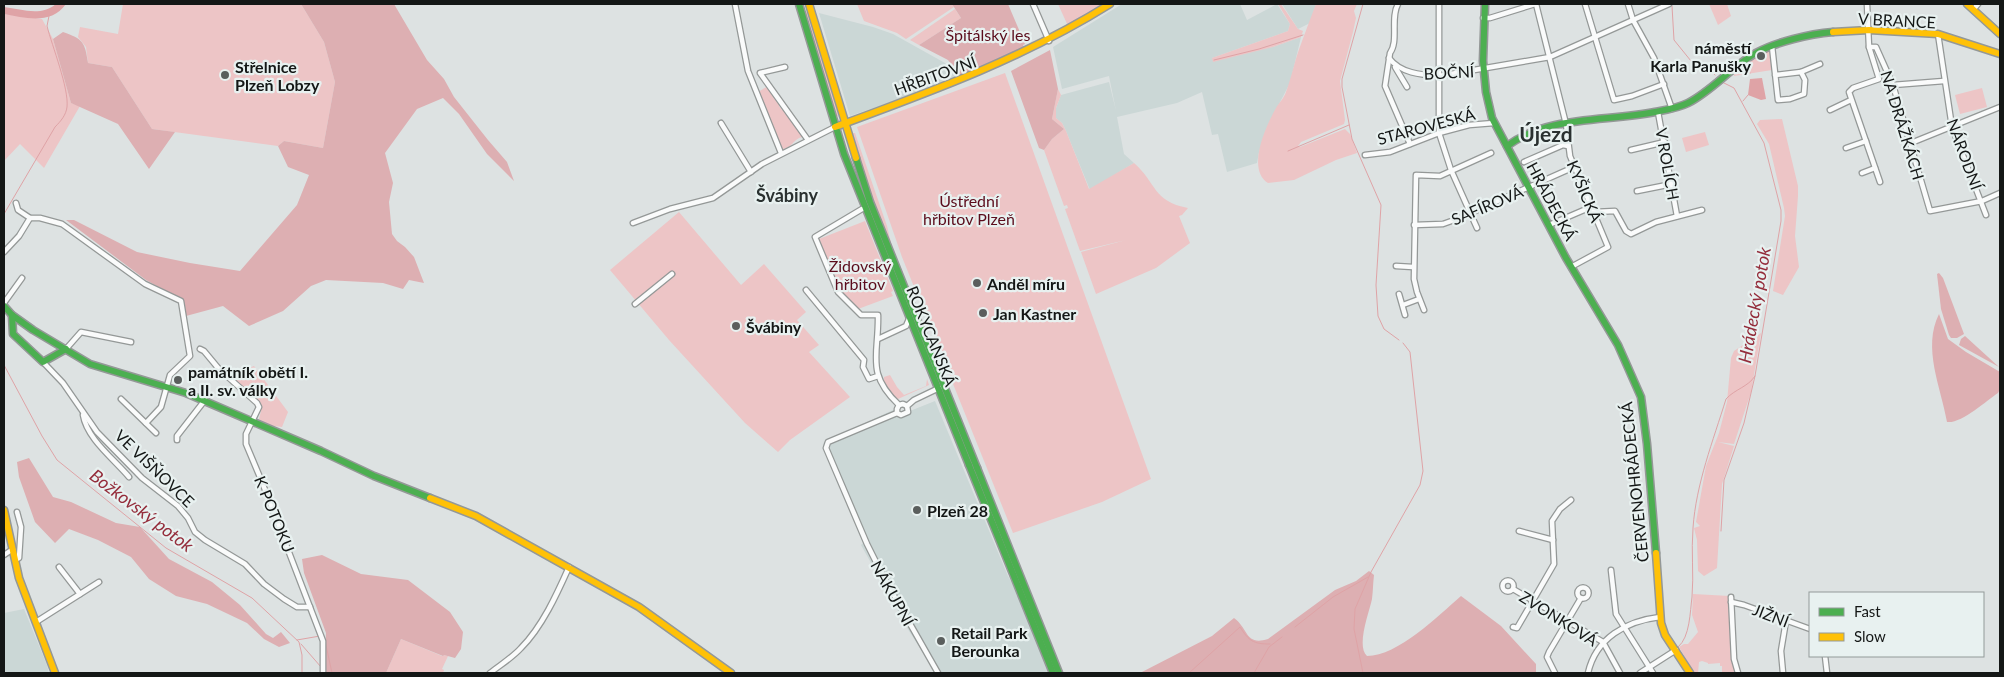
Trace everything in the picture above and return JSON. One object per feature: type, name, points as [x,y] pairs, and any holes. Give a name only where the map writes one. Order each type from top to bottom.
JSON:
[{"type":"main road","name":"ROKYCANSKÁ","points":[[799,4],[835,127],[851,173],[910,317],[977,468],[1059,673]]},
{"type":"main road","name":"ROKYCANSKÁ","points":[[810,4],[877,219],[969,465],[1053,673]]},
{"type":"main road","name":"HŘBITOVNÍ","points":[[835,127],[982,73],[1049,41],[1110,4]]},
{"type":"main road","name":"HRÁDECKÁ","points":[[1485,4],[1482,36],[1484,70],[1487,98],[1494,123],[1571,267]]},
{"type":"main road","points":[[1967,4],[2000,34]]},
{"type":"main road","name":"V BRANCE","points":[[1772,46],[1819,33],[1869,30],[1938,34],[2000,54]]},
{"type":"main road","points":[[1507,146],[1530,131],[1548,126],[1658,112],[1688,103],[1756,53],[1772,46]]},
{"type":"main road","name":"ČERVENOHRÁDECKÁ","points":[[1571,267],[1618,345],[1642,403],[1648,444],[1660,617],[1663,631],[1690,673]]},
{"type":"main road","points":[[4,305],[12,316],[98,368],[205,400],[374,476],[476,516],[649,613],[731,673]]},
{"type":"main road","name":"VE VIŠŇOVCE","points":[[12,316],[13,334],[43,362]]},
{"type":"main road","points":[[43,362],[66,349]]},
{"type":"main road","points":[[4,510],[19,578],[55,673]]},
{"type":"street","points":[[734,4],[748,71],[781,153]]},
{"type":"street","points":[[1033,4],[1049,41]]},
{"type":"street","points":[[1398,4],[1393,28],[1392,49],[1384,86],[1410,144]]},
{"type":"street","points":[[1439,4],[1439,133],[1451,170],[1477,228]]},
{"type":"street","points":[[1483,18],[1490,18],[1536,4]]},
{"type":"street","name":"KYŠICKÁ","points":[[1536,4],[1566,124],[1568,146],[1574,167],[1608,247],[1571,267]]},
{"type":"street","points":[[1585,4],[1614,100],[1632,96],[1664,84]]},
{"type":"street","points":[[1628,4],[1633,20],[1654,58],[1672,109]]},
{"type":"street","name":"BOČNÍ","points":[[1394,66],[1420,75],[1439,76],[1550,58],[1669,4]]},
{"type":"street","points":[[1867,4],[1869,47],[1879,79],[1850,89],[1848,92],[1880,182]]},
{"type":"street","points":[[1973,10],[1978,4]]},
{"type":"street","name":"NÁRODNÍ","points":[[1938,34],[1952,127],[1986,215]]},
{"type":"street","points":[[1772,46],[1778,100],[1790,99],[1804,94],[1805,80],[1801,72]]},
{"type":"street","name":"NA DRÁŽKÁCH","points":[[1869,47],[1876,47],[1893,85],[1930,211],[1982,201]]},
{"type":"street","points":[[1389,58],[1408,86]]},
{"type":"street","points":[[1775,75],[1801,72],[1820,64]]},
{"type":"street","points":[[785,68],[760,73],[808,140]]},
{"type":"street","points":[[1893,85],[1944,81]]},
{"type":"street","points":[[1830,110],[1851,100]]},
{"type":"street","points":[[1911,143],[2000,108]]},
{"type":"street","name":"V ROLÍCH","points":[[1658,112],[1677,216]]},
{"type":"street","points":[[721,122],[751,172]]},
{"type":"street","name":"STAROVESKÁ","points":[[1365,155],[1390,152],[1439,133],[1469,125],[1494,123]]},
{"type":"street","points":[[633,224],[670,209],[713,198],[781,153],[835,127]]},
{"type":"street","points":[[1846,148],[1866,141]]},
{"type":"street","points":[[1631,150],[1665,142]]},
{"type":"street","points":[[1524,162],[1563,145],[1568,146]]},
{"type":"street","points":[[1424,310],[1419,299],[1413,267],[1416,176],[1440,176],[1491,153]]},
{"type":"street","name":"SAFÍROVÁ","points":[[1414,225],[1444,223],[1574,167]]},
{"type":"street","points":[[1862,173],[1875,168]]},
{"type":"street","points":[[1637,191],[1672,184]]},
{"type":"street","points":[[1982,201],[2000,193]]},
{"type":"street","points":[[16,203],[18,210],[30,218],[40,218],[62,224],[145,284],[181,301],[190,356],[170,374],[160,409],[146,423]]},
{"type":"street","points":[[1549,225],[1591,206]]},
{"type":"street","points":[[862,209],[816,237],[838,292],[860,315],[878,316],[878,339],[875,357],[878,376],[884,388],[898,405],[897,413],[903,415],[908,412],[907,406]]},
{"type":"street","name":"V ROLÍCH","points":[[1594,212],[1615,211],[1626,231],[1631,234],[1656,222],[1702,210]]},
{"type":"street","points":[[4,252],[19,236],[30,218]]},
{"type":"street","points":[[1396,266],[1413,267]]},
{"type":"street","points":[[635,304],[672,274]]},
{"type":"street","points":[[4,305],[22,278]]},
{"type":"street","points":[[806,290],[864,360],[863,367],[869,379],[878,376]]},
{"type":"street","points":[[1399,294],[1405,315]]},
{"type":"street","points":[[1403,305],[1419,299]]},
{"type":"street","points":[[878,339],[906,326],[910,317]]},
{"type":"street","points":[[66,349],[81,332],[131,342]]},
{"type":"street","points":[[200,349],[257,403],[259,407],[254,422]]},
{"type":"street","name":"VE VIŠŇOVCE","points":[[43,362],[63,384],[97,432],[137,473],[178,506],[200,536],[246,564],[264,584],[297,607],[310,607]]},
{"type":"street","points":[[907,406],[914,400],[941,387]]},
{"type":"street","points":[[121,398],[156,433]]},
{"type":"street","points":[[177,440],[177,436],[205,400]]},
{"type":"street","points":[[898,405],[903,404],[907,406]]},
{"type":"street","name":"NÁKUPNÍ","points":[[897,413],[826,444],[826,448],[884,578],[938,673]]},
{"type":"street","points":[[84,414],[88,430],[130,477]]},
{"type":"street","name":"K POTOKU","points":[[254,422],[246,434],[246,444],[323,641],[322,673]]},
{"type":"street","points":[[1513,626],[1517,628],[1555,562],[1552,540],[1553,519],[1571,500]]},
{"type":"street","points":[[15,560],[19,558],[21,527],[17,512]]},
{"type":"street","points":[[1519,531],[1552,540]]},
{"type":"street","points":[[4,555],[13,549]]},
{"type":"street","points":[[59,567],[80,594]]},
{"type":"street","points":[[490,673],[527,641],[557,596],[569,568]]},
{"type":"street","points":[[1611,570],[1616,612],[1653,673]]},
{"type":"street","points":[[36,622],[99,582]]},
{"type":"street","name":"ZVONKOVÁ","points":[[1513,589],[1603,642],[1620,673]]},
{"type":"street","points":[[1561,673],[1555,673],[1547,657],[1581,598]]},
{"type":"street","name":"JIŽNÍ","points":[[1738,673],[1734,659],[1731,599],[1809,629]]},
{"type":"street","points":[[1588,673],[1595,655],[1603,642],[1642,620],[1660,617]]},
{"type":"street","points":[[1783,673],[1780,651],[1786,621]]},
{"type":"street","points":[[1640,673],[1676,650]]},
{"type":"street","points":[[1825,657],[1827,673]]},
{"type":"shaded area","points":[[56,4],[66,4],[60,11],[46,17],[29,18],[4,14],[4,7],[37,11],[50,8]]},
{"type":"shaded area","points":[[1122,4],[1240,4],[1247,20],[1277,4],[1290,24],[1288,31],[1212,58],[1273,47],[1301,37],[1290,83],[1268,125],[1257,163],[1227,172],[1218,134],[1212,135],[1202,92],[1177,103],[1117,117],[1124,154],[1134,163],[1090,190],[1066,131],[1062,123],[1056,118],[1056,108],[1061,95],[1109,82],[1116,111],[1109,76],[1062,89],[1053,47]]},
{"type":"shaded area","points":[[1282,4],[1316,4],[1310,23],[1298,29]]},
{"type":"shaded area","points":[[819,13],[893,34],[945,63],[958,79],[850,116]]},
{"type":"shaded area","points":[[1762,78],[1766,99],[1761,100],[1748,95],[1750,79]]},
{"type":"shaded area","points":[[935,401],[1008,576],[1018,594],[1049,673],[936,673],[909,631],[861,545],[863,543],[823,446],[824,442],[893,410],[900,415]]},
{"type":"shaded area","points":[[24,609],[49,673],[4,673],[4,613]]},
{"type":"green space","name":"Střelnice Plzeň Lobzy","points":[[123,4],[301,4],[324,42],[335,82],[323,148],[284,141],[278,146],[152,129],[112,67],[88,63],[86,47],[78,37],[80,27],[118,34]]},
{"type":"green space","points":[[301,4],[394,4],[427,60],[444,79],[454,97],[507,162],[514,181],[487,154],[459,114],[443,98],[417,109],[385,153],[393,183],[389,202],[392,234],[414,257],[424,283],[409,280],[403,289],[383,283],[326,280],[311,286],[283,311],[249,326],[223,306],[186,316],[182,300],[146,280],[66,220],[74,220],[137,252],[240,271],[297,205],[309,175],[288,167],[278,146],[284,141],[323,148],[335,82],[324,42]]},
{"type":"green space","points":[[857,4],[952,4],[954,7],[906,39],[897,33],[864,21]]},
{"type":"green space","name":"Špitálský les","points":[[952,4],[1008,4],[1025,44],[1023,45],[1025,50],[1002,61],[960,76],[948,60],[919,45],[961,18]]},
{"type":"green space","points":[[1058,4],[1102,4],[1068,26]]},
{"type":"green space","points":[[1278,4],[1281,4],[1298,29],[1303,31],[1301,37],[1273,47],[1213,62],[1212,58],[1288,31],[1290,24]]},
{"type":"green space","points":[[1316,4],[1357,4],[1354,11],[1356,18],[1353,32],[1340,81],[1345,120],[1344,124],[1301,142],[1298,146],[1300,147],[1345,129],[1350,134],[1357,153],[1336,160],[1294,180],[1268,183],[1262,176],[1259,168],[1260,147],[1272,116],[1286,92]]},
{"type":"green space","points":[[1709,4],[1727,4],[1731,16],[1718,25]]},
{"type":"green space","points":[[955,9],[961,18],[919,45],[910,40]]},
{"type":"green space","points":[[805,11],[808,12],[822,52],[839,117],[836,115]]},
{"type":"green space","points":[[4,14],[42,19],[53,39],[71,103],[80,106],[44,168],[20,144],[4,161]]},
{"type":"green space","points":[[63,32],[82,42],[86,50],[88,63],[112,67],[152,129],[175,132],[149,169],[118,124],[71,103],[53,39]]},
{"type":"green space","points":[[1050,50],[1058,89],[1052,119],[1064,129],[1052,139],[1044,150],[1039,148],[1011,71]]},
{"type":"green space","points":[[1765,51],[1770,52],[1772,70],[1734,76],[1734,73]]},
{"type":"green space","name":"Ústřední hřbitov Plzeň","points":[[1005,73],[1151,479],[1102,502],[1013,533],[902,257],[857,127]]},
{"type":"green space","points":[[768,86],[781,104],[779,106],[782,110],[785,109],[803,137],[797,139],[784,149],[780,149],[758,92]]},
{"type":"green space","points":[[1982,88],[1987,107],[1960,114],[1955,95]]},
{"type":"green space","points":[[1058,89],[1061,95],[1056,108],[1056,118],[1062,123],[1066,131],[1089,189],[1134,163],[1161,196],[1176,205],[1188,208],[1179,216],[1190,243],[1156,268],[1096,294],[1081,252],[1126,240],[1080,251],[1065,209],[1068,208],[1067,205],[1064,206],[1044,150],[1052,139],[1064,129],[1052,119]]},
{"type":"green space","points":[[1782,119],[1798,186],[1795,236],[1799,267],[1783,295],[1773,291],[1785,216],[1784,208],[1769,144],[1757,124],[1760,120]]},
{"type":"green space","points":[[1705,132],[1709,145],[1686,152],[1682,138]]},
{"type":"green space","points":[[851,133],[855,133],[887,226],[892,247],[871,195]]},
{"type":"green space","points":[[679,212],[741,285],[764,264],[806,312],[797,320],[819,345],[809,352],[850,397],[790,440],[778,452],[745,423],[669,340],[610,270]]},
{"type":"green space","name":"Židovský hřbitov","points":[[865,221],[893,291],[891,292],[893,296],[858,309],[839,289],[819,239]]},
{"type":"green space","points":[[1939,273],[1943,278],[1964,334],[1957,338],[1951,338],[1949,335],[1941,309],[1937,274]]},
{"type":"green space","points":[[1939,314],[1948,339],[2000,372],[2000,389],[1998,393],[1966,416],[1953,422],[1947,422],[1932,354],[1934,327]]},
{"type":"green space","points":[[1761,333],[1751,392],[1734,444],[1718,442],[1734,446],[1722,484],[1717,568],[1704,576],[1698,571],[1697,540],[1694,528],[1700,526],[1696,522],[1706,466],[1719,433],[1727,402],[1731,358],[1734,351]]},
{"type":"green space","points":[[1965,336],[1999,367],[1959,345],[1961,339]]},
{"type":"green space","points":[[254,366],[288,412],[282,427],[267,425],[259,419],[261,411],[259,403],[229,376]]},
{"type":"green space","points":[[890,375],[904,395],[926,386],[927,379],[929,385],[898,399],[884,383],[884,377]]},
{"type":"green space","points":[[29,458],[53,497],[71,502],[116,523],[140,527],[169,559],[212,582],[240,605],[266,634],[273,638],[281,632],[290,643],[279,647],[264,639],[247,623],[207,604],[176,596],[149,579],[131,557],[98,540],[69,529],[55,543],[35,522],[19,477],[17,462]]},
{"type":"green space","points":[[322,555],[361,574],[408,580],[450,612],[463,632],[461,649],[455,658],[443,656],[401,639],[386,673],[324,673],[326,633],[304,573],[302,559]]},
{"type":"green space","points":[[1369,571],[1374,575],[1372,599],[1363,637],[1364,651],[1367,656],[1392,649],[1417,634],[1461,596],[1501,626],[1536,664],[1536,673],[1140,673],[1212,636],[1234,618],[1251,638],[1261,641],[1268,639],[1335,590],[1356,581]]},
{"type":"green space","points":[[1693,594],[1730,596],[1732,646],[1737,673],[1722,673],[1720,663],[1708,664],[1702,661],[1699,662],[1698,673],[1694,673],[1679,647],[1688,644],[1698,632],[1692,615]]},
{"type":"green space","points":[[401,639],[442,656],[448,656],[442,669],[444,670],[443,673],[386,673]]},
{"type":"waterway","points":[[1363,4],[1342,79],[1342,87],[1352,139],[1381,205],[1376,285],[1378,316],[1384,329],[1399,340]]},
{"type":"waterway","name":"Hrádecký potok","points":[[1672,6],[1674,40],[1691,61],[1707,66],[1715,75]]},
{"type":"waterway","name":"Božkovský potok","points":[[4,214],[55,127],[63,118],[67,107],[60,67],[47,26],[49,16]]},
{"type":"waterway","points":[[1214,60],[1259,49],[1303,35]]},
{"type":"waterway","points":[[1746,65],[1750,73]]},
{"type":"waterway","name":"Hrádecký potok","points":[[1679,649],[1678,647],[1685,637],[1690,617],[1693,589],[1693,528],[1701,479],[1726,399],[1749,383],[1755,376],[1781,221],[1781,210],[1764,143],[1734,88],[1722,82]]},
{"type":"waterway","points":[[1743,101],[1748,95]]},
{"type":"waterway","points":[[1288,151],[1349,125]]},
{"type":"waterway","points":[[1363,673],[1354,629],[1355,609],[1371,572],[1420,485],[1423,471],[1410,352],[1403,343]]},
{"type":"waterway","name":"Božkovský potok","points":[[4,365],[57,460],[166,548],[252,598],[299,642],[302,655],[302,673]]},
{"type":"waterway","points":[[1721,531],[1724,480],[1744,423],[1755,376]]},
{"type":"waterway","points":[[1295,627],[1333,597],[1368,577]]},
{"type":"waterway","points":[[1189,673],[1240,627],[1252,641],[1270,644]]},
{"type":"waterway","points":[[297,640],[320,636]]},
{"type":"waterway","points":[[324,636],[332,673]]},
{"type":"waterway","points":[[1254,673],[1269,647],[1282,637]]},
{"type":"waterway","points":[[301,644],[321,667]]},
{"type":"traffic: fast","points":[[799,4],[844,154],[969,465]]},
{"type":"traffic: fast","points":[[1485,4],[1483,61],[1486,92],[1492,118],[1566,258],[1618,345],[1641,397],[1656,553]]},
{"type":"traffic: fast","points":[[1507,146],[1523,136],[1559,124],[1636,115],[1680,106],[1697,98],[1738,65],[1764,49],[1793,39],[1833,32]]},
{"type":"traffic: fast","points":[[856,158],[870,202],[977,468]]},
{"type":"traffic: fast","points":[[4,306],[12,315],[33,330],[90,364],[186,393],[374,476],[430,498]]},
{"type":"traffic: fast","points":[[12,315],[13,334],[43,362],[66,349]]},
{"type":"traffic: fast","points":[[969,465],[1053,673]]},
{"type":"traffic: fast","points":[[977,468],[1059,673]]},
{"type":"traffic: slow","points":[[809,4],[856,158]]},
{"type":"traffic: slow","points":[[835,127],[976,73],[1044,41],[1110,4]]},
{"type":"traffic: slow","points":[[1967,4],[2000,34]]},
{"type":"traffic: slow","points":[[1833,32],[1869,30],[1938,34],[2000,54]]},
{"type":"traffic: slow","points":[[430,498],[476,516],[639,607],[731,673]]},
{"type":"traffic: slow","points":[[4,510],[19,578],[55,673]]},
{"type":"traffic: slow","points":[[1656,553],[1661,623],[1665,635],[1690,673]]},
{"type":"place","name":"náměstí Karla Panušky","points":[[1761,56]]},
{"type":"place","name":"Střelnice Plzeň Lobzy","points":[[225,75]]},
{"type":"place","name":"Anděl míru","points":[[977,283]]},
{"type":"place","name":"Jan Kastner","points":[[983,313]]},
{"type":"place","name":"Švábiny","points":[[736,326]]},
{"type":"place","name":"památník obětí I. a II. sv. války","points":[[178,380]]},
{"type":"place","name":"Plzeň 28","points":[[917,510]]},
{"type":"place","name":"Retail Park Berounka","points":[[941,641]]},
{"type":"district","name":"Újezd","points":[[1546,133]]},
{"type":"district","name":"Švábiny","points":[[787,195]]}]
